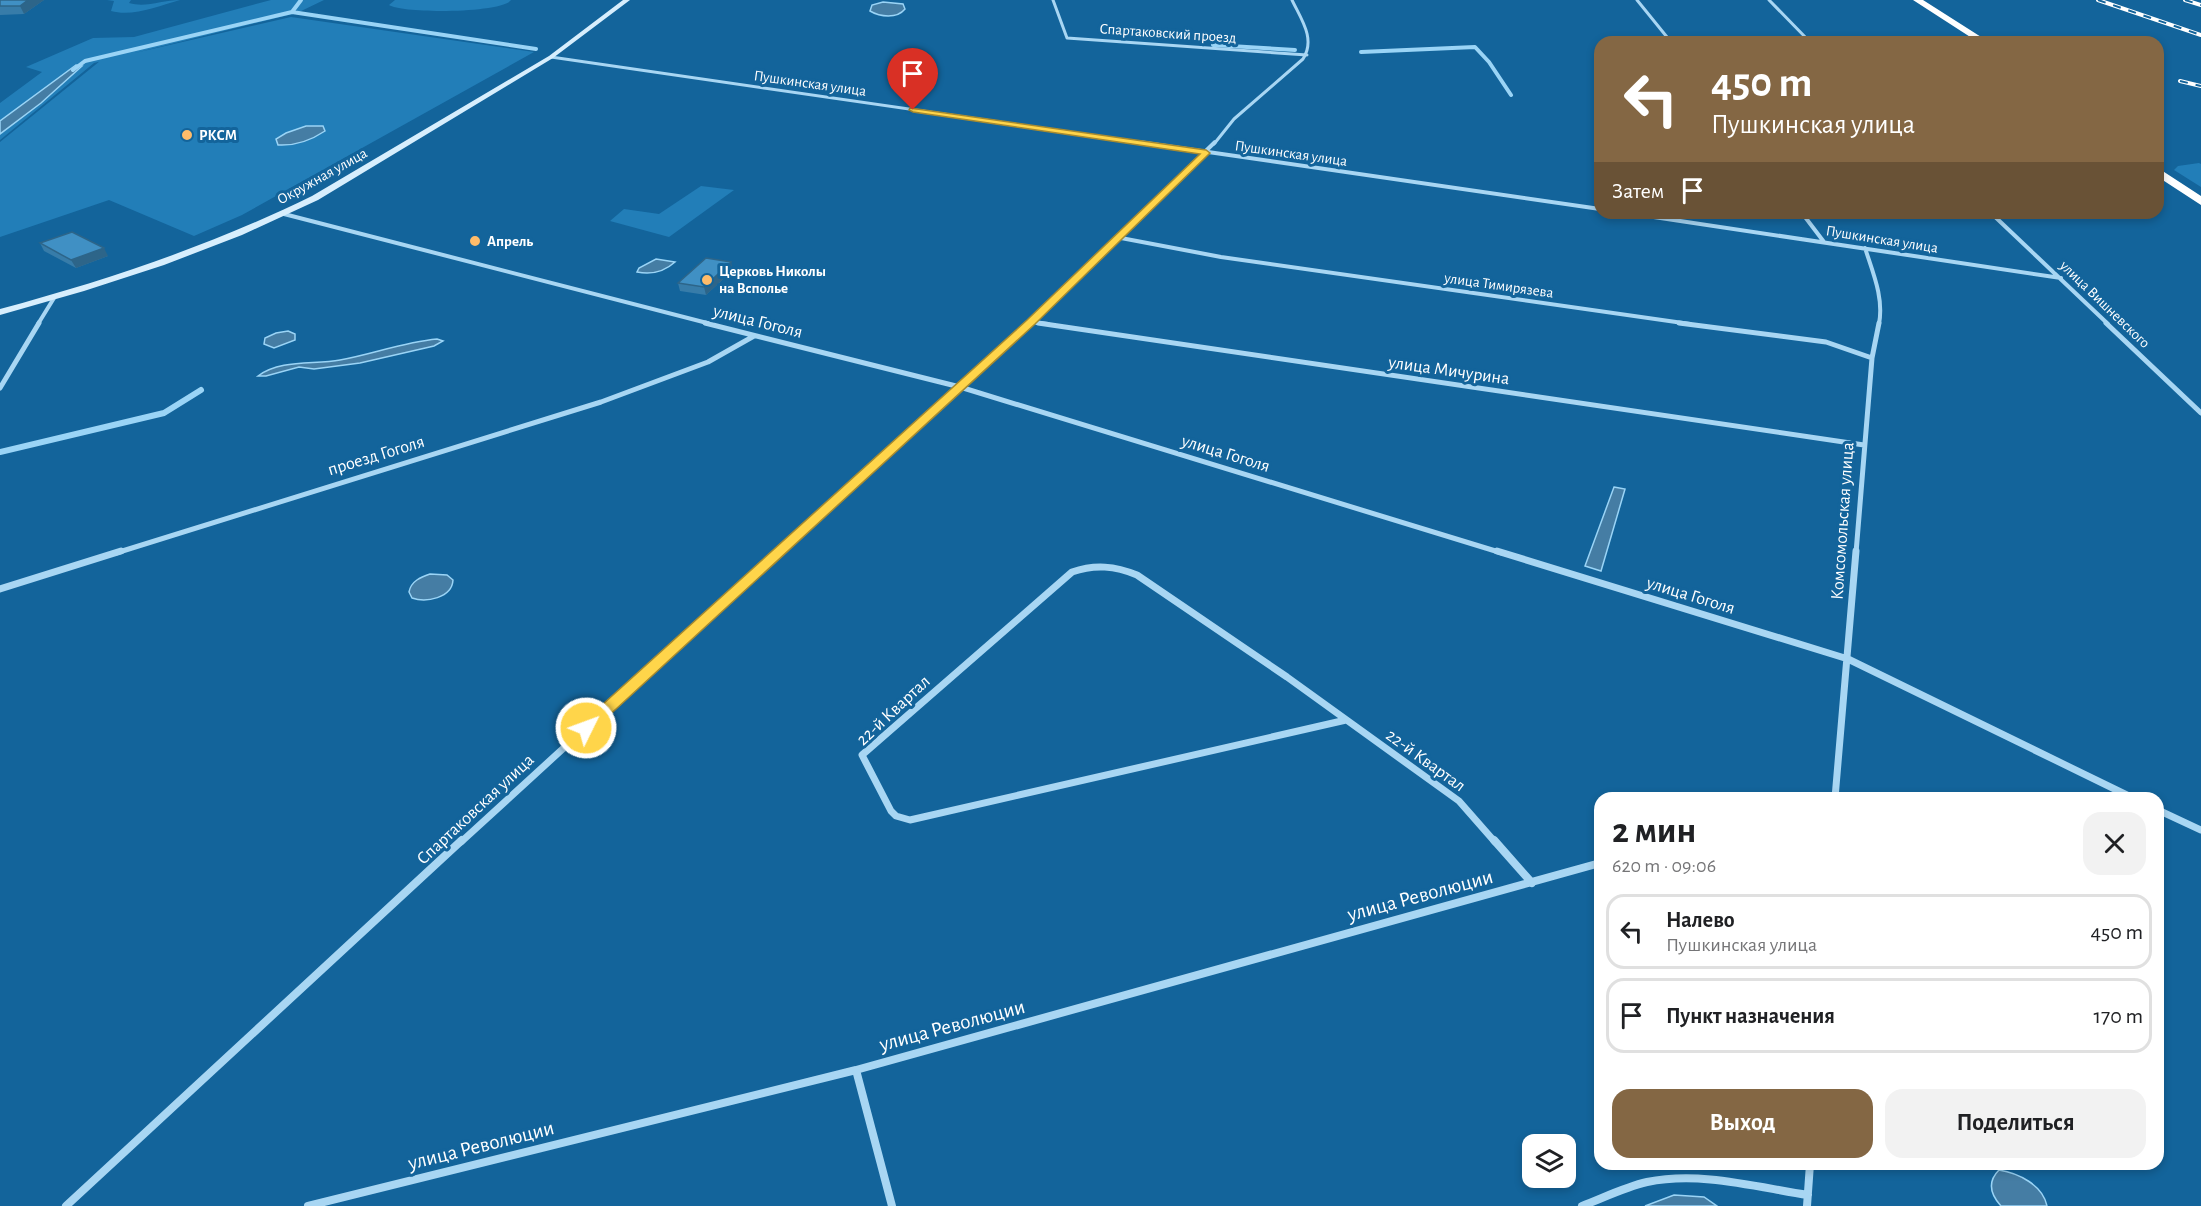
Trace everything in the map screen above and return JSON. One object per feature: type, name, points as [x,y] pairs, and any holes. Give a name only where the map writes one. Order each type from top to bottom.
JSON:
[{"type":"highway","points":[[1907,0],[1935,15],[1965,36]]},
{"type":"highway","points":[[1917,0],[1974,36]]},
{"type":"highway","points":[[2164,175],[2201,201]]},
{"type":"highway","points":[[2164,186],[2201,210]]},
{"type":"main road","name":"Окружная улица","points":[[0,312],[54,298],[158,263],[284,214],[315,198],[551,57],[627,0]]},
{"type":"street","name":"Спартаковский проезд","points":[[1053,0],[1067,38],[1307,55]]},
{"type":"street","points":[[1292,0],[1307,31],[1307,55]]},
{"type":"street","points":[[1637,0],[1666,36]]},
{"type":"street","points":[[1769,0],[1804,36]]},
{"type":"street","name":"Спартаковская улица","points":[[66,1206],[469,834],[1031,322],[1206,153],[1234,119],[1307,55]]},
{"type":"street","name":"Пушкинская улица","points":[[551,57],[1594,208]]},
{"type":"street","name":"улица Гоголя","points":[[284,214],[960,387],[1848,659],[2121,792]]},
{"type":"street","name":"Пушкинская улица","points":[[1669,219],[2061,278]]},
{"type":"street","points":[[1807,219],[1824,242]]},
{"type":"street","name":"улица Вишневского","points":[[1997,219],[2201,413]]},
{"type":"street","name":"улица Тимирязева","points":[[1120,238],[1221,257],[1735,331],[1795,337],[1826,342],[1872,358]]},
{"type":"street","name":"Комсомольская улица","points":[[1835,792],[1848,659],[1872,358],[1881,314],[1878,287],[1865,248]]},
{"type":"street","points":[[0,388],[54,298]]},
{"type":"street","name":"улица Мичурина","points":[[1031,322],[1864,445]]},
{"type":"street","name":"проезд Гоголя","points":[[0,589],[601,402],[708,362],[755,336]]},
{"type":"street","name":"22-й Квартал","points":[[1346,720],[910,820],[896,816],[891,811],[862,754],[1072,572],[1086,567],[1122,568],[1137,575],[1346,720],[1459,801],[1532,883]]},
{"type":"street","points":[[2164,813],[2201,830]]},
{"type":"street","name":"улица Революции","points":[[308,1206],[856,1070],[1594,865]]},
{"type":"street","points":[[856,1070],[892,1206]]},
{"type":"street","points":[[1807,1206],[1810,1170]]},
{"type":"street","points":[[1582,1206],[1647,1182],[1673,1178],[1706,1180],[1808,1195]]},
{"type":"shaded area","points":[[107,0],[131,0],[129,3],[142,5],[180,0],[128,13],[111,11],[114,1]]},
{"type":"shaded area","points":[[271,0],[324,0],[297,13],[94,63],[0,140],[0,103],[42,72],[26,67],[93,38],[134,37]]},
{"type":"shaded area","points":[[395,0],[511,0],[491,8],[432,11],[389,5]]},
{"type":"shaded area","points":[[883,2],[903,4],[905,9],[898,14],[888,16],[870,11],[872,5]]},
{"type":"shaded area","points":[[291,17],[534,52],[242,215],[194,236],[109,200],[0,237],[0,142],[100,61]]},
{"type":"shaded area","points":[[76,65],[82,66],[41,103],[0,134],[0,121]]},
{"type":"shaded area","points":[[306,126],[323,126],[325,131],[303,142],[278,145],[276,139]]},
{"type":"shaded area","points":[[2201,164],[2201,187],[2174,170],[2178,166]]},
{"type":"shaded area","points":[[701,186],[734,190],[669,237],[610,221],[624,209],[659,214]]},
{"type":"shaded area","points":[[656,259],[675,262],[658,272],[637,272],[639,268]]},
{"type":"shaded area","points":[[288,331],[295,334],[295,340],[274,348],[264,344],[265,338]]},
{"type":"shaded area","points":[[437,339],[443,341],[434,346],[360,363],[314,369],[299,367],[258,376],[277,367],[340,360]]},
{"type":"shaded area","points":[[1614,487],[1625,489],[1601,571],[1585,566]]},
{"type":"shaded area","points":[[430,574],[447,575],[453,580],[452,586],[437,598],[424,600],[412,598],[409,592],[414,582]]},
{"type":"shaded area","points":[[1999,1170],[2029,1181],[2040,1192],[2047,1206],[2001,1206],[1992,1188],[1993,1179]]},
{"type":"shaded area","points":[[1674,1195],[1704,1197],[1717,1206],[1645,1206]]},
{"type":"building","points":[[0,0],[28,0],[20,6],[0,6]]},
{"type":"building","points":[[72,232],[104,248],[71,260],[40,243]]},
{"type":"building","points":[[706,258],[731,262],[704,287],[678,283]]},
{"type":"waterway","points":[[292,12],[301,0]]},
{"type":"waterway","points":[[73,70],[85,61],[292,12]]},
{"type":"waterway","points":[[292,12],[536,49]]},
{"type":"waterway","points":[[1213,45],[1295,50]]},
{"type":"waterway","points":[[1361,52],[1475,47],[1489,62],[1511,95]]},
{"type":"waterway","points":[[0,452],[164,413],[201,390]]},
{"type":"railway","points":[[2098,0],[2201,35]]},
{"type":"railway","points":[[2185,0],[2201,5]]},
{"type":"railway","points":[[2180,81],[2201,86]]},
{"type":"place","name":"РКСМ","points":[[187,135]]},
{"type":"place","name":"Апрель","points":[[475,241]]},
{"type":"place","name":"Церковь Николы на Всполье","points":[[707,280]]},
{"type":"route","points":[[586,728],[1031,322],[1206,153],[913,110]]}]
